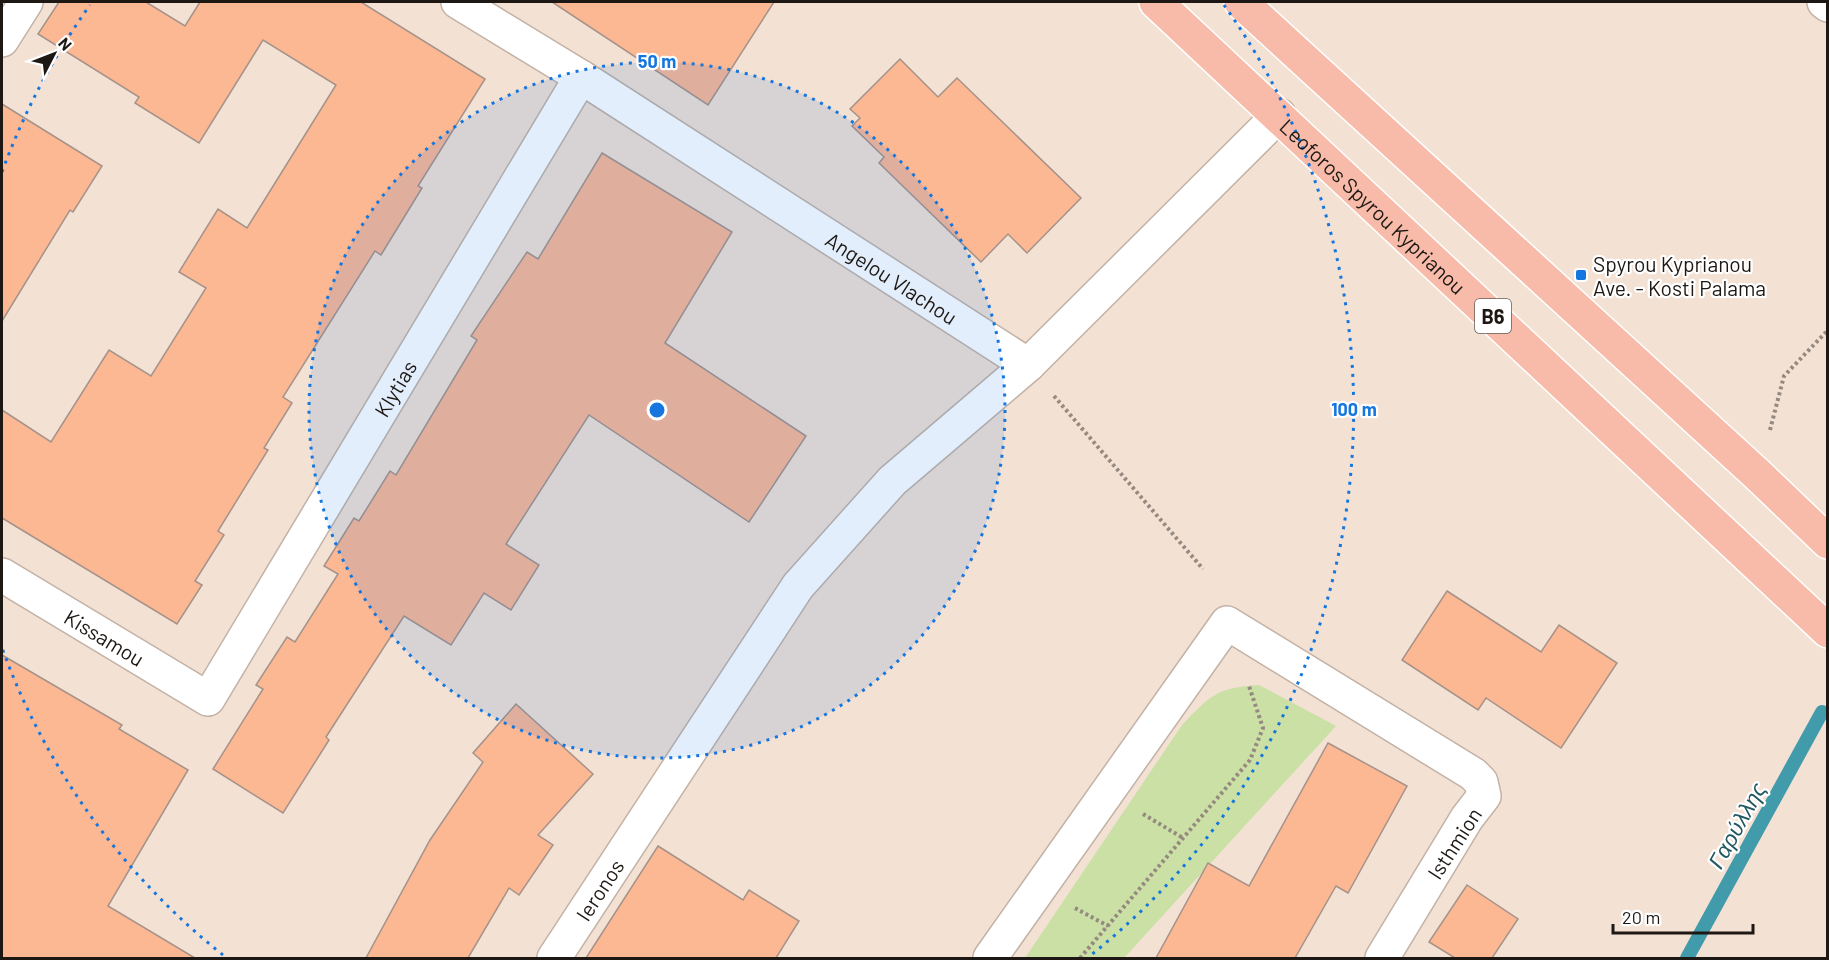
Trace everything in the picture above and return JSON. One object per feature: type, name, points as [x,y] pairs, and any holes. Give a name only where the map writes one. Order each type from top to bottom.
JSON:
[{"type":"main road","name":"Leoforos Spyrou Kyprianou","points":[[1156,2],[1280,115],[1827,632]]},
{"type":"main road","points":[[1241,2],[1758,474],[1827,542]]},
{"type":"street","points":[[2,40],[26,2]]},
{"type":"street","name":"Angelou Vlachou","points":[[458,2],[581,77],[1028,365]]},
{"type":"street","points":[[1824,2],[1827,5]]},
{"type":"street","name":"Klytias","points":[[208,699],[581,77]]},
{"type":"street","points":[[1028,365],[1280,115]]},
{"type":"street","name":"Ieronos","points":[[554,958],[798,585],[892,481],[1028,365]]},
{"type":"street","name":"Kissamou","points":[[2,575],[208,699]]},
{"type":"street","name":"Isthmion","points":[[990,958],[1227,623],[1366,706],[1473,774],[1481,782],[1484,796],[1467,818],[1382,958]]},
{"type":"path","points":[[1758,474],[1784,376],[1827,330]]},
{"type":"path","points":[[1028,365],[1203,569]]},
{"type":"path","points":[[1080,958],[1250,760],[1263,728],[1246,677]]},
{"type":"path","points":[[1137,810],[1183,838]]},
{"type":"path","points":[[1072,907],[1108,926]]},
{"type":"green space","points":[[1259,685],[1336,726],[1124,958],[1025,958],[1182,725],[1215,695],[1233,688]]},
{"type":"building","points":[[59,2],[146,2],[185,26],[200,2],[361,2],[485,79],[418,186],[422,188],[381,255],[375,251],[283,397],[292,403],[264,448],[268,450],[218,531],[224,535],[195,581],[202,585],[177,624],[2,518],[2,410],[51,442],[109,350],[151,376],[206,288],[179,272],[218,209],[247,228],[336,85],[263,40],[199,143],[135,103],[139,97],[38,34]]},
{"type":"building","points":[[552,2],[774,2],[708,105]]},
{"type":"building","points":[[900,59],[938,97],[957,78],[1081,198],[1027,253],[1008,234],[981,262],[879,163],[884,157],[852,126],[860,118],[850,109]]},
{"type":"building","points":[[2,104],[102,166],[73,212],[70,210],[2,321]]},
{"type":"building","points":[[602,153],[732,232],[665,343],[806,436],[749,522],[589,415],[506,544],[539,565],[511,610],[484,593],[451,645],[404,616],[326,737],[329,740],[283,813],[213,769],[263,689],[256,685],[287,637],[295,642],[338,574],[324,566],[354,518],[359,521],[390,471],[396,475],[477,340],[471,336],[527,252],[538,259]]},
{"type":"building","points":[[1447,591],[1541,652],[1559,625],[1617,663],[1561,748],[1486,698],[1478,710],[1402,660]]},
{"type":"building","points":[[2,655],[122,725],[119,729],[188,770],[108,906],[195,958],[2,958]]},
{"type":"building","points":[[516,704],[593,774],[538,835],[553,845],[519,895],[509,888],[468,958],[366,958],[430,840],[483,762],[473,753]]},
{"type":"building","points":[[1328,743],[1407,786],[1348,893],[1336,886],[1295,958],[1156,958],[1208,863],[1249,886]]},
{"type":"building","points":[[658,846],[743,900],[749,890],[799,921],[776,958],[586,958]]},
{"type":"building","points":[[1467,885],[1518,919],[1492,958],[1455,958],[1429,942]]},
{"type":"waterway","name":"Γαρύλλης","points":[[1687,958],[1822,712]]},
{"type":"place","name":"Spyrou Kyprianou Ave. - Kosti Palama","points":[[1581,275]]}]
